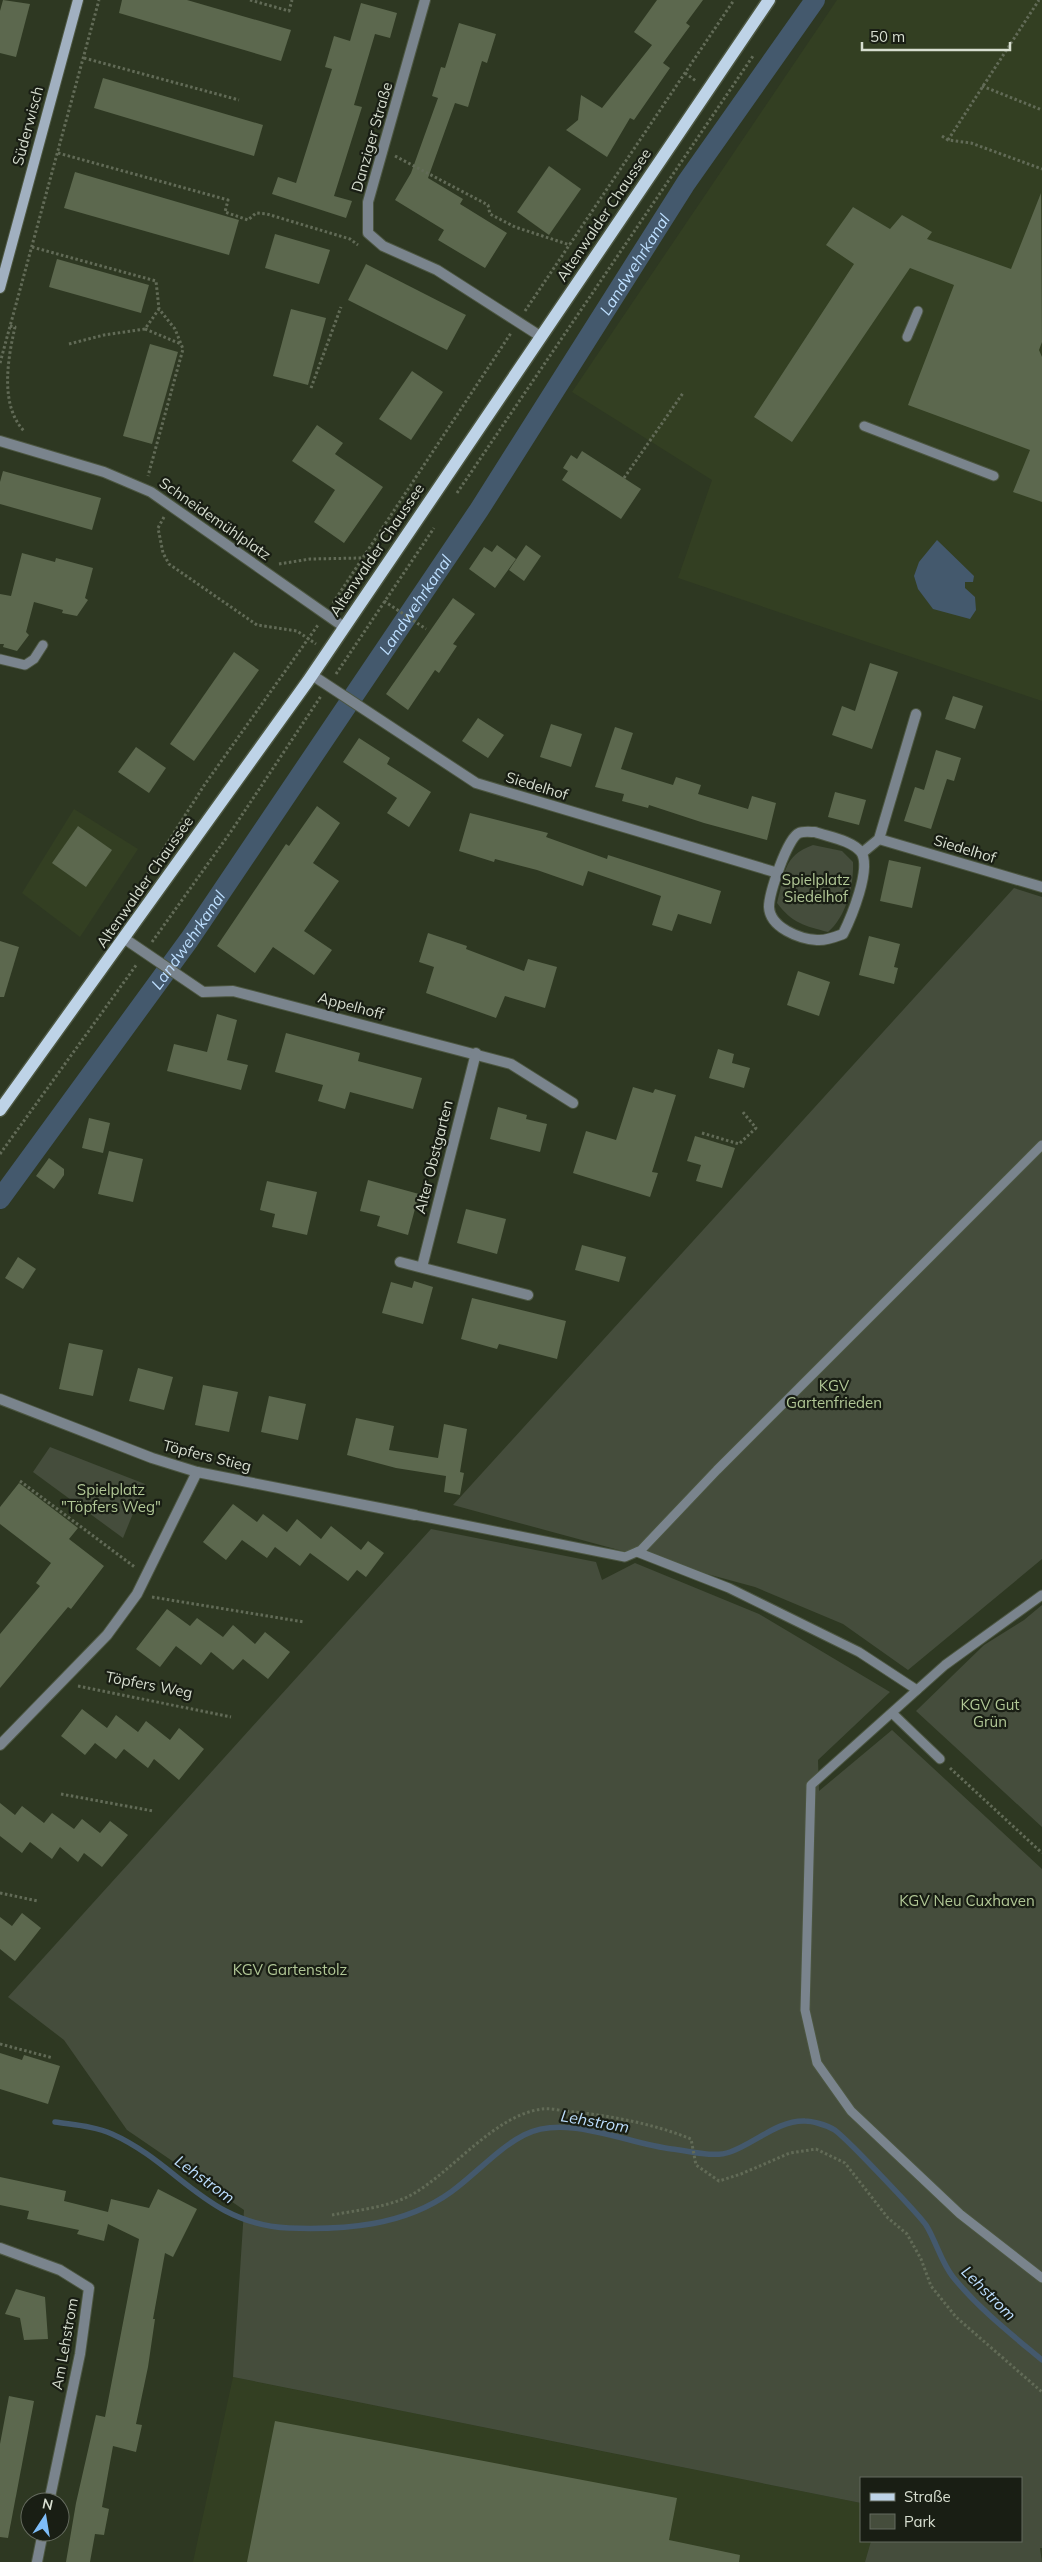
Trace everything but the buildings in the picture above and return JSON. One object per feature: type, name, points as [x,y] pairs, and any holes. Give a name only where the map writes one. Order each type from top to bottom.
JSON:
[{"type":"main road","name":"Altenwalder Chaussee","points":[[0,1110],[125,939],[312,675],[769,0]]},
{"type":"street","name":"Süderwisch","points":[[0,288],[78,0]]},
{"type":"street","name":"Danziger Straße","points":[[425,0],[368,202],[368,233],[383,246],[438,270],[540,336]]},
{"type":"street","name":"Schneidemühlplatz","points":[[0,441],[104,472],[144,489],[170,505],[344,627]]},
{"type":"street","name":"Siedelhof","points":[[312,675],[476,783],[778,873]]},
{"type":"street","points":[[862,853],[879,839],[916,714]]},
{"type":"street","points":[[815,832],[840,840],[862,853],[864,860],[861,887],[850,920],[843,934],[829,939],[817,940],[797,935],[782,928],[773,920],[769,907],[778,873],[791,839],[799,833],[815,832]]},
{"type":"street","name":"Siedelhof","points":[[879,839],[1042,887]]},
{"type":"street","name":"Appelhoff","points":[[125,939],[203,992],[233,991],[511,1064],[573,1103]]},
{"type":"street","name":"Alter Obstgarten","points":[[422,1267],[476,1054]]},
{"type":"street","points":[[400,1262],[528,1295]]},
{"type":"street","name":"Töpfers Stieg","points":[[0,1399],[152,1458],[198,1472],[415,1515]]},
{"type":"street","points":[[0,1745],[107,1636],[137,1594],[198,1472]]},
{"type":"street","name":"Am Lehstrom","points":[[0,2248],[60,2270],[89,2288],[80,2354],[51,2492]]},
{"type":"street","points":[[37,2562],[41,2542]]},
{"type":"lane","points":[[907,337],[918,311]]},
{"type":"lane","points":[[864,426],[994,476]]},
{"type":"lane","points":[[0,659],[25,665],[34,659],[43,646]]},
{"type":"lane","points":[[415,1515],[625,1557],[642,1550],[717,1470],[1042,1145]]},
{"type":"lane","points":[[637,1552],[746,1596],[858,1652],[917,1690]]},
{"type":"lane","points":[[1042,1594],[945,1665],[812,1785],[805,2010],[817,2063],[851,2111],[960,2214],[1042,2278]]},
{"type":"lane","points":[[892,1713],[940,1759]]},
{"type":"path","points":[[0,363],[100,0]]},
{"type":"path","points":[[250,0],[289,11],[292,0]]},
{"type":"path","points":[[170,838],[205,784],[309,639],[518,322],[734,0]]},
{"type":"path","points":[[948,140],[1039,0]]},
{"type":"path","points":[[84,58],[239,100]]},
{"type":"path","points":[[724,98],[749,62]]},
{"type":"path","points":[[684,74],[695,80]]},
{"type":"path","points":[[982,86],[1042,110]]},
{"type":"path","points":[[942,136],[948,140],[971,143],[1042,170]]},
{"type":"path","points":[[382,149],[488,205],[490,214],[515,227],[570,245]]},
{"type":"path","points":[[58,153],[228,200],[226,212],[248,220],[256,213],[267,214],[350,239],[362,249]]},
{"type":"path","points":[[32,246],[156,281],[159,309],[175,329],[183,349],[144,489]]},
{"type":"path","points":[[311,388],[341,307]]},
{"type":"path","points":[[145,329],[159,309]]},
{"type":"path","points":[[2,389],[3,376],[16,327],[10,326]]},
{"type":"path","points":[[69,344],[104,335],[145,329],[182,344]]},
{"type":"path","points":[[624,478],[683,393]]},
{"type":"path","points":[[3,396],[15,424],[30,436]]},
{"type":"path","points":[[170,505],[158,528],[163,553],[169,564],[257,625],[297,631],[328,651]]},
{"type":"path","points":[[258,568],[310,559],[363,558]]},
{"type":"path","points":[[393,608],[426,629]]},
{"type":"path","points":[[702,1133],[739,1144],[756,1128],[742,1111]]},
{"type":"path","points":[[20,1480],[146,1576]]},
{"type":"path","points":[[137,1594],[304,1622]]},
{"type":"path","name":"Töpfers Weg","points":[[61,1683],[231,1717]]},
{"type":"path","points":[[940,1759],[1042,1853]]},
{"type":"path","points":[[61,1794],[153,1811]]},
{"type":"path","points":[[0,1893],[38,1901]]},
{"type":"path","points":[[0,2042],[53,2058]]},
{"type":"path","points":[[332,2215],[375,2206],[411,2195],[439,2177],[512,2119],[542,2109],[582,2112],[671,2131],[690,2139],[696,2165],[719,2181],[741,2174],[790,2153],[816,2148],[845,2163],[888,2218],[907,2234],[921,2259],[931,2286],[956,2317],[1042,2392]]},
{"type":"shaded area","points":[[837,0],[1042,0],[1042,701],[678,578],[712,480],[572,392]]},
{"type":"shaded area","points":[[74,809],[138,849],[80,937],[22,893]]},
{"type":"shaded area","points":[[233,2377],[860,2503],[860,2542],[871,2542],[865,2562],[193,2562]]},
{"type":"green space","name":"Spielplatz Siedelhof","points":[[813,845],[842,851],[853,862],[848,900],[840,918],[828,932],[800,923],[788,915],[777,903],[786,868],[790,861],[795,855]]},
{"type":"green space","name":"KGV Gartenfrieden","points":[[1014,888],[1042,897],[1042,1559],[908,1670],[843,1624],[755,1587],[453,1505]]},
{"type":"green space","name":"Spielplatz \"Töpfers Weg\"","points":[[50,1447],[145,1484],[123,1538],[33,1472]]},
{"type":"green space","points":[[431,1529],[596,1562],[602,1580],[635,1563],[759,1614],[890,1692],[818,1760],[819,1791],[892,1730],[1042,1869],[1042,2548],[1040,2548],[1042,2562],[865,2562],[871,2542],[1022,2542],[1022,2477],[860,2477],[860,2503],[233,2377],[244,2210],[127,2130],[64,2040],[8,1997]]},
{"type":"green space","name":"KGV Gut Grün","points":[[1042,1605],[1042,1827],[916,1711],[984,1645],[1024,1620]]},
{"type":"water","points":[[937,540],[974,576],[973,582],[965,582],[965,588],[975,597],[976,610],[970,619],[933,609],[918,589],[914,576],[919,562]]},
{"type":"waterway","name":"Landwehrkanal","points":[[0,1199],[189,940],[479,510],[686,183],[815,0]]},
{"type":"waterway","name":"Lehstrom","points":[[55,2122],[91,2127],[112,2134],[135,2146],[194,2191],[236,2216],[260,2224],[289,2228],[331,2228],[373,2224],[414,2212],[451,2192],[514,2141],[541,2129],[559,2127],[578,2128],[655,2146],[701,2154],[724,2154],[785,2124],[805,2121],[815,2122],[833,2129],[880,2174],[926,2225],[945,2265],[963,2289],[996,2321],[1042,2360]]},
{"type":"park label","name":"KGV Neu Cuxhaven","points":[[967,1901]]},
{"type":"park label","name":"KGV Gartenstolz","points":[[290,1970]]}]
